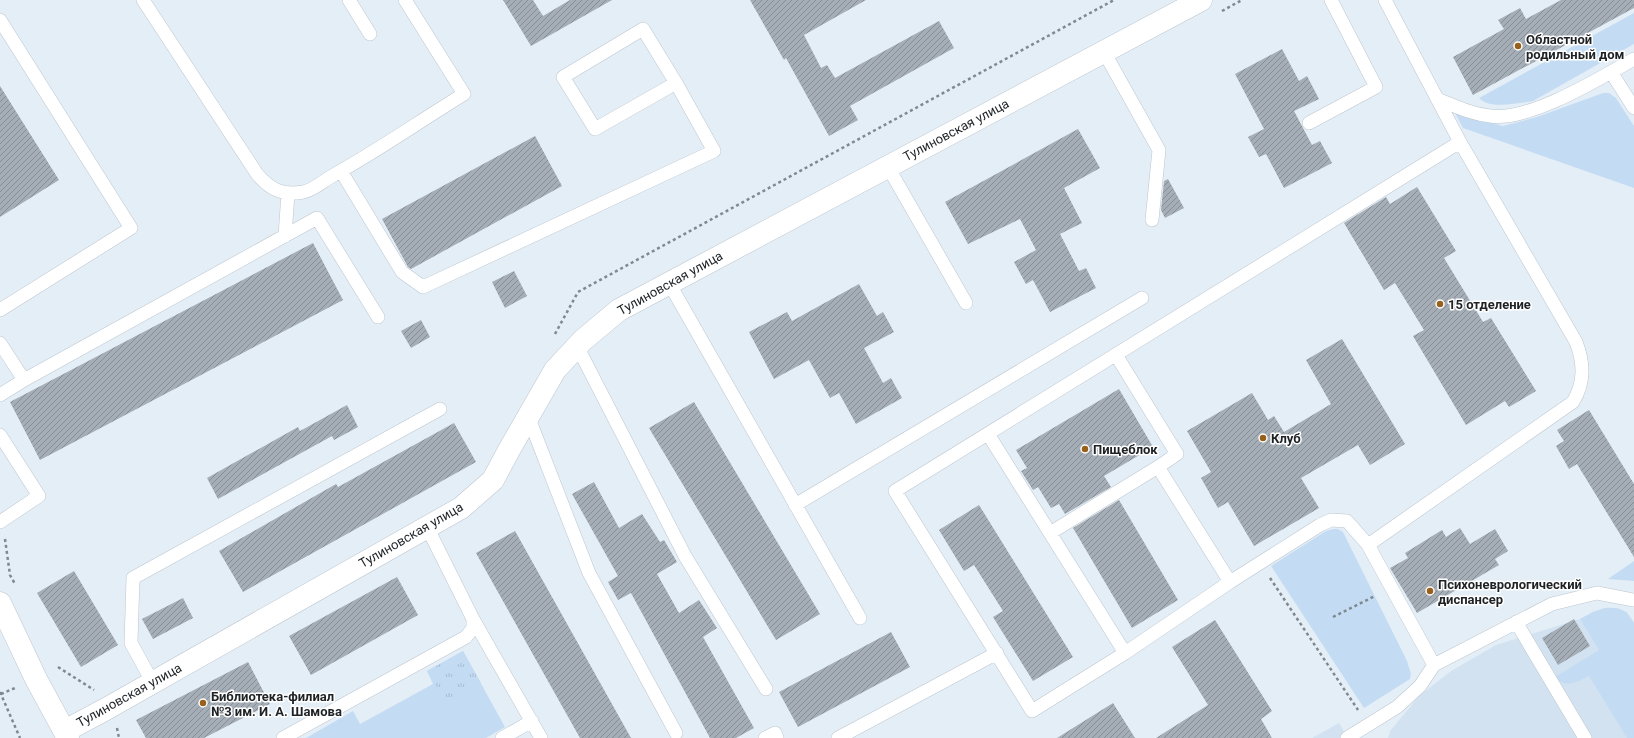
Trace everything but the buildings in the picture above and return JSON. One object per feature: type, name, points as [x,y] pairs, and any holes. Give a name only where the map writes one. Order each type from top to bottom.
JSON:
[{"type":"street","name":"Тулиновская улица","points":[[66,734],[106,709],[461,508],[493,480],[555,370],[577,346],[619,310],[1104,52],[1208,7]]},
{"type":"street","points":[[0,603],[36,679],[66,734]]},
{"type":"lane","points":[[144,0],[257,174],[266,184],[275,190],[288,193],[304,192],[341,171],[464,94],[405,0]]},
{"type":"lane","points":[[349,0],[370,34]]},
{"type":"lane","points":[[1309,123],[1376,87],[1331,0]]},
{"type":"lane","points":[[1368,545],[1573,402],[1581,384],[1582,364],[1576,342],[1460,142],[1385,0]]},
{"type":"lane","points":[[0,20],[131,228],[0,310]]},
{"type":"lane","points":[[341,171],[402,272],[423,287],[714,151],[676,83],[643,29],[563,77],[595,128],[676,83]]},
{"type":"lane","points":[[1104,52],[1159,150],[1152,220]]},
{"type":"lane","points":[[1437,99],[1470,112],[1491,116],[1510,116],[1560,98],[1634,59]]},
{"type":"lane","points":[[1611,72],[1634,108]]},
{"type":"lane","points":[[1434,666],[1368,545],[1347,521],[1331,520],[1320,525],[1230,582],[1125,654],[1032,711],[896,491],[1460,142]]},
{"type":"lane","points":[[888,166],[966,303]]},
{"type":"lane","points":[[285,236],[288,193]]},
{"type":"lane","points":[[0,395],[24,380],[317,218],[378,317]]},
{"type":"lane","points":[[669,283],[860,618]]},
{"type":"lane","points":[[795,505],[1142,298]]},
{"type":"lane","points":[[0,343],[24,380]]},
{"type":"lane","points":[[577,346],[685,556],[766,689]]},
{"type":"lane","points":[[1050,533],[1178,454],[1116,355]]},
{"type":"lane","points":[[153,683],[131,643],[133,578],[440,409]]},
{"type":"lane","points":[[528,416],[590,573],[676,733]]},
{"type":"lane","points":[[988,434],[1125,654]]},
{"type":"lane","points":[[0,435],[39,496],[1,521]]},
{"type":"lane","points":[[1158,467],[1230,582]]},
{"type":"lane","points":[[427,527],[473,620],[541,738]]},
{"type":"lane","points":[[1351,737],[1397,707],[1420,686],[1434,666],[1552,604],[1597,594],[1634,600]]},
{"type":"lane","points":[[283,738],[466,637],[472,628],[473,620]]},
{"type":"lane","points":[[1516,622],[1585,738]]},
{"type":"lane","points":[[838,738],[997,654]]},
{"type":"lane","points":[[502,738],[532,721]]},
{"type":"lane","points":[[765,738],[775,733],[777,738]]},
{"type":"path","points":[[1208,7],[1242,0]]},
{"type":"path","points":[[1,521],[10,575],[17,588]]},
{"type":"path","points":[[1260,563],[1368,726]]},
{"type":"path","points":[[1333,618],[1391,587]]},
{"type":"path","points":[[55,661],[59,668],[96,691],[116,727],[119,738]]},
{"type":"path","points":[[0,692],[20,738]]},
{"type":"shaded area","points":[[1605,608],[1617,608],[1627,612],[1634,623],[1634,738],[1388,738],[1390,731],[1419,696],[1451,671],[1496,645],[1580,619]]},
{"type":"shaded area","points":[[1339,723],[1348,738],[1312,738]]},
{"type":"green space","points":[[1634,13],[1634,44],[1533,101],[1497,105],[1484,102],[1479,98]]},
{"type":"green space","points":[[1603,93],[1609,93],[1616,98],[1634,126],[1634,188],[1463,128],[1455,113],[1503,126],[1537,117]]},
{"type":"green space","points":[[1338,529],[1343,532],[1407,661],[1411,674],[1410,679],[1364,708],[1271,566],[1326,531]]},
{"type":"green space","points":[[1634,561],[1634,581],[1608,579]]},
{"type":"green space","points":[[1605,608],[1615,608],[1626,612],[1634,623],[1634,738],[1627,738],[1589,676],[1567,684],[1559,681],[1555,677],[1599,650],[1580,619]]},
{"type":"green space","points":[[463,651],[505,727],[486,738],[306,738],[353,711],[360,724],[433,684],[427,671]]},
{"type":"green space","points":[[463,651],[481,683],[445,703],[427,671]]},
{"type":"place","name":"Областной родильный дом","points":[[1518,46]]},
{"type":"place","name":"15 отделение","points":[[1440,304]]},
{"type":"place","name":"Клуб","points":[[1263,438]]},
{"type":"place","name":"Пищеблок","points":[[1085,449]]},
{"type":"place","name":"Психоневрологический диспансер","points":[[1430,591]]},
{"type":"place","name":"Библиотека-филиал №3 им. И. А. Шамова","points":[[203,703]]}]
